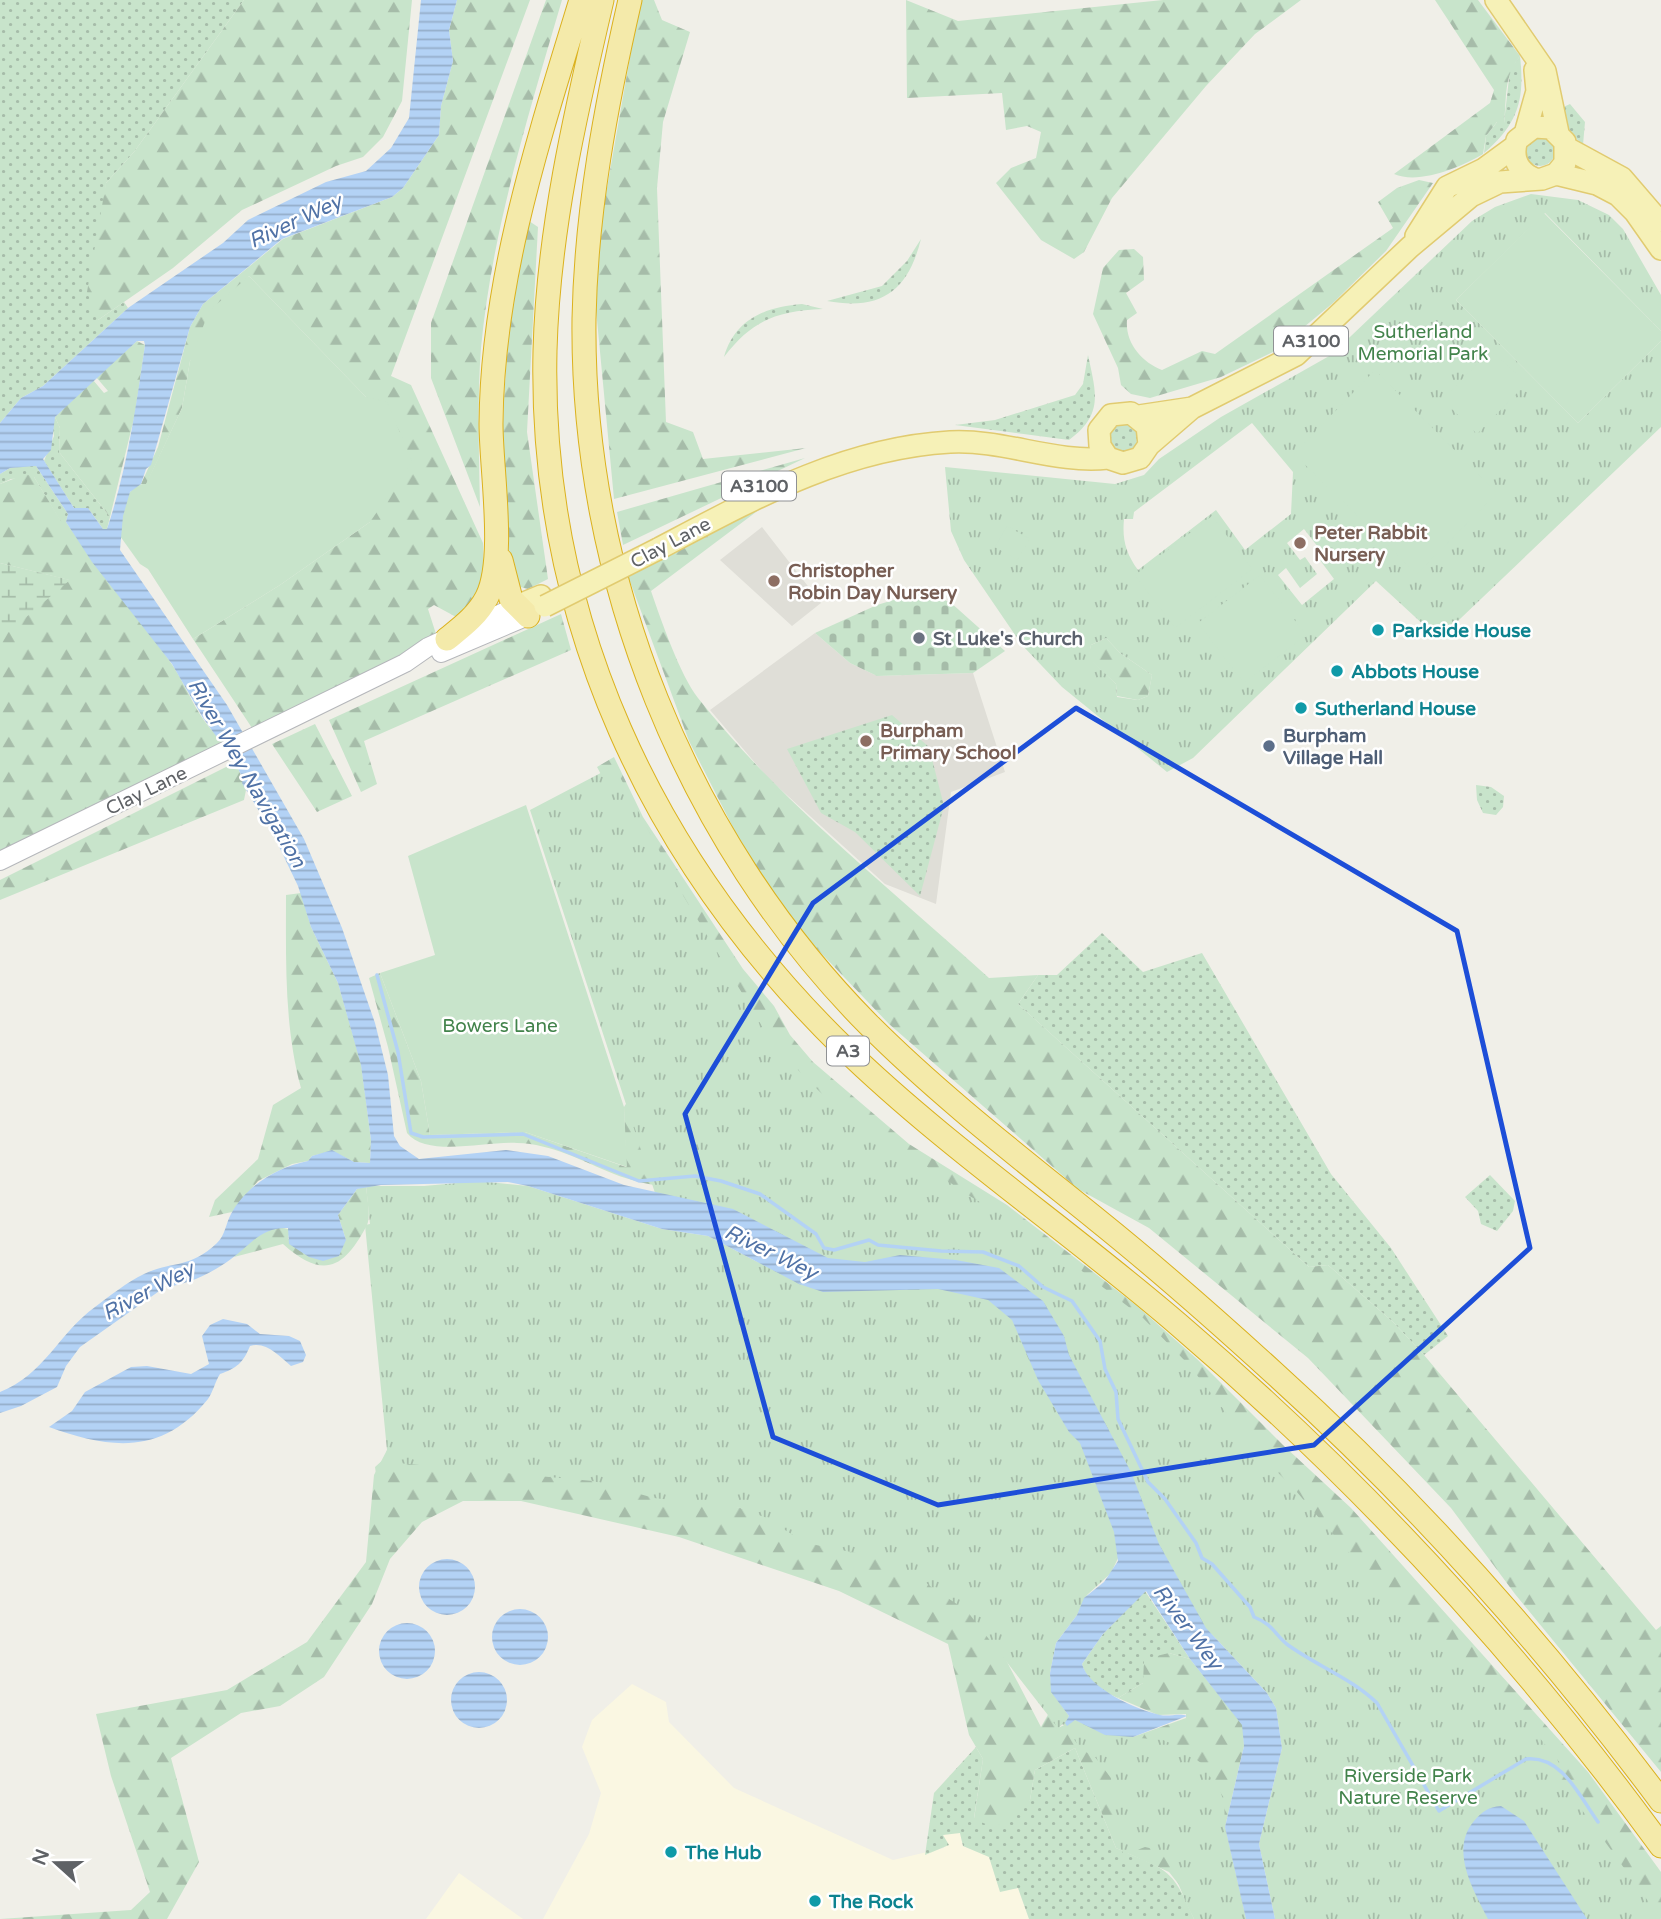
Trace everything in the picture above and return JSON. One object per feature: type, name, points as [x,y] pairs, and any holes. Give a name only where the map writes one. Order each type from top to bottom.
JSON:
[{"type":"highway","points":[[447,639],[469,621],[487,596],[493,582],[496,543],[491,425],[499,323],[517,226],[581,0]]},
{"type":"highway","name":"A3","points":[[602,0],[579,99],[554,237],[546,334],[545,399],[555,506],[578,613],[612,713],[662,817],[716,902],[756,953],[824,1027],[905,1101],[1178,1324],[1330,1464],[1500,1645],[1583,1744],[1661,1846]]},
{"type":"highway","name":"A3","points":[[630,0],[603,124],[587,253],[584,356],[589,422],[601,510],[635,637],[666,723],[712,816],[748,876],[796,943],[865,1021],[946,1097],[1174,1284],[1279,1376],[1379,1473],[1535,1643],[1661,1801]]},
{"type":"highway","points":[[496,543],[505,583],[533,606]]},
{"type":"main road","points":[[1496,0],[1545,71],[1565,163],[1556,174]]},
{"type":"main road","points":[[1528,45],[1536,91],[1514,155],[1521,170],[1535,179],[1556,174],[1583,179],[1618,195],[1635,212],[1661,249]]},
{"type":"main road","points":[[1520,139],[1542,126],[1622,178],[1640,195],[1661,225]]},
{"type":"main road","name":"Clay Lane","points":[[1410,247],[1447,187],[1484,169],[1520,139]]},
{"type":"main road","name":"Clay Lane","points":[[655,543],[783,484],[841,463],[906,448],[950,442],[992,443],[1066,458],[1108,458],[1122,463],[1132,462],[1192,408],[1296,355],[1410,247],[1471,196],[1500,182],[1535,179]]},
{"type":"main road","name":"Clay Lane","points":[[533,606],[810,463],[847,451],[906,438],[960,433],[998,435],[1062,448],[1072,447],[1099,430],[1111,415],[1123,412],[1139,416],[1192,408]]},
{"type":"main road","points":[[1139,416],[1147,426],[1149,445]]},
{"type":"main road","points":[[1099,430],[1100,446],[1108,458]]},
{"type":"street","name":"Clay Lane","points":[[405,663],[416,653],[447,639],[533,606]]},
{"type":"street","name":"Clay Lane","points":[[0,861],[405,663],[436,655],[533,606]]},
{"type":"highlighted area","points":[[1076,708],[1457,931],[1530,1248],[1314,1445],[938,1505],[773,1437],[685,1114],[813,903]]},
{"type":"shaded area","name":"Christopher Robin Day Nursery","points":[[762,527],[821,603],[792,626],[720,560]]},
{"type":"shaded area","name":"Burpham Primary School","points":[[815,633],[850,663],[877,676],[973,673],[1005,772],[951,792],[936,904],[885,884],[768,778],[710,710]]},
{"type":"shaded area","points":[[632,1684],[666,1702],[669,1722],[734,1788],[893,1860],[944,1848],[943,1835],[952,1831],[960,1833],[963,1846],[989,1856],[1000,1891],[1018,1888],[1029,1919],[543,1919],[589,1834],[601,1793],[582,1747],[592,1720]]},
{"type":"shaded area","points":[[459,1873],[523,1919],[426,1919]]},
{"type":"green space","points":[[0,0],[244,0],[134,152],[106,183],[98,320],[124,302],[128,308],[43,386],[21,398],[0,423]]},
{"type":"green space","points":[[244,0],[412,0],[402,101],[383,137],[363,157],[336,166],[242,210],[173,268],[98,320],[87,292],[106,183],[134,152]]},
{"type":"green space","points":[[457,0],[530,0],[391,376],[411,385],[483,543],[480,584],[458,618],[434,605],[428,609],[436,634],[361,678],[252,728],[193,639],[280,585],[370,522],[366,397],[249,276],[190,361],[182,408],[146,485],[141,484],[158,447],[190,327],[203,304],[283,239],[392,197],[403,188],[439,135],[441,106],[453,61],[449,30]]},
{"type":"green space","points":[[546,0],[562,0],[513,172],[486,304],[479,388],[480,507],[431,378],[431,323]]},
{"type":"green space","points":[[640,0],[654,0],[662,20],[690,32],[663,122],[657,188],[666,422],[693,432],[703,459],[806,448],[614,499],[595,299],[604,205]]},
{"type":"green space","points":[[906,0],[958,21],[1163,0],[1301,0],[1255,34],[1206,86],[1112,198],[1084,252],[1074,259],[1041,240],[996,183],[1011,168],[1036,158],[1041,132],[1027,126],[1006,130],[1002,93],[907,98]]},
{"type":"green space","points":[[1435,0],[1478,0],[1520,56],[1508,80],[1504,124],[1497,122],[1486,136],[1483,154],[1440,173],[1404,177],[1394,174],[1490,103],[1494,90]]},
{"type":"green space","points":[[1520,56],[1521,86],[1517,110],[1505,132],[1484,153],[1486,136],[1498,121],[1504,123],[1510,69]]},
{"type":"green space","points":[[1570,104],[1585,122],[1583,145],[1565,128],[1559,109]]},
{"type":"green space","points":[[1540,136],[1551,140],[1555,151],[1551,162],[1540,166],[1529,162],[1525,151],[1529,140]]},
{"type":"green space","points":[[1419,180],[1433,183],[1386,251],[1333,303],[1275,351],[1221,377],[1150,398],[1131,394],[1121,385],[1118,368],[1093,314],[1103,268],[1119,250],[1134,249],[1143,257],[1144,280],[1126,293],[1137,313],[1127,320],[1127,328],[1136,351],[1162,370],[1202,351],[1215,354],[1393,228],[1378,202],[1397,188]]},
{"type":"green space","name":"Sutherland Memorial Park","points":[[1531,194],[1578,200],[1609,215],[1623,229],[1661,295],[1661,331],[1545,213],[1456,300],[1578,423],[1661,341],[1661,427],[1439,639],[1376,581],[1193,758],[1167,772],[1062,687],[1022,645],[964,560],[951,531],[945,467],[1115,484],[1144,475],[1159,459],[1221,417],[1331,355],[1472,221],[1495,207]],"holes":[[[1252,423],[1293,472],[1291,514],[1245,550],[1216,510],[1138,570],[1126,546],[1124,519],[1133,519],[1134,512]],[[1304,529],[1318,547],[1314,552],[1334,579],[1302,605],[1278,575],[1286,568],[1300,588],[1317,574],[1305,557],[1300,560],[1287,543]],[[1106,638],[1120,653],[1152,675],[1148,696],[1138,700],[1117,697],[1116,684],[1089,658],[1091,645]]]},
{"type":"green space","points":[[1544,213],[1661,331],[1661,341],[1578,423],[1456,300]]},
{"type":"green space","points":[[526,219],[538,227],[527,432],[548,579],[528,589],[513,585],[504,496],[503,450],[507,351]]},
{"type":"green space","points":[[921,239],[908,272],[900,284],[889,293],[863,303],[827,301],[882,286],[907,261]]},
{"type":"green space","points":[[249,276],[366,397],[387,402],[412,461],[370,522],[280,585],[193,639],[148,569],[140,564],[120,536],[122,521],[128,495],[138,485],[146,484],[182,408],[190,361],[209,311]]},
{"type":"green space","points":[[802,304],[823,309],[792,312],[767,320],[745,334],[724,357],[736,333],[753,317],[776,308]]},
{"type":"green space","points":[[137,341],[145,345],[135,414],[110,517],[59,452],[60,428],[55,417],[93,380],[104,393],[108,391],[96,377]]},
{"type":"green space","points":[[1491,351],[1527,383],[1477,434],[1442,399]]},
{"type":"green space","points":[[1088,355],[1095,392],[1093,412],[1069,440],[955,425],[995,420],[1075,395],[1083,384]]},
{"type":"green space","points":[[1375,370],[1497,493],[1417,574],[1294,454]]},
{"type":"green space","points":[[55,417],[60,428],[59,452],[110,517],[107,529],[103,529],[88,508],[74,508],[44,461],[54,436],[52,424]]},
{"type":"green space","points":[[1121,419],[1138,431],[1136,447],[1126,454],[1113,452],[1104,432]]},
{"type":"green space","points":[[805,458],[623,545],[617,512]]},
{"type":"green space","points":[[36,466],[68,514],[66,522],[61,522],[34,477],[11,479],[0,484],[0,474],[10,468]]},
{"type":"green space","points":[[26,474],[34,477],[61,521],[66,522],[179,675],[202,717],[225,741],[0,853],[0,638],[69,580],[0,563],[0,484]]},
{"type":"green space","points":[[772,500],[651,591],[678,662],[691,688],[730,736],[800,809],[989,978],[1038,975],[1018,1004],[1309,1267],[1328,1265],[1393,1322],[1424,1355],[1656,1630],[1661,1626],[1661,1772],[1515,1594],[1451,1508],[1308,1358],[1149,1228],[1078,1189],[889,1024],[797,928],[743,847],[689,741],[628,576]]},
{"type":"green space","points":[[1212,516],[1252,569],[1175,628],[1135,575]]},
{"type":"green space","points":[[1007,526],[1030,539],[1017,560],[995,547]]},
{"type":"green space","points":[[0,563],[70,580],[0,639]]},
{"type":"green space","points":[[1260,575],[1306,635],[1244,683],[1198,623]]},
{"type":"green space","points":[[920,592],[950,602],[1005,651],[973,673],[877,676],[850,663],[815,633],[877,605]]},
{"type":"green space","points":[[561,614],[571,650],[364,741],[377,784],[361,792],[329,720]]},
{"type":"green space","points":[[1106,638],[1120,653],[1152,675],[1148,696],[1138,700],[1117,696],[1116,684],[1088,658],[1091,645]]},
{"type":"green space","points":[[892,715],[929,747],[944,806],[920,896],[855,832],[821,813],[787,749]]},
{"type":"green space","points":[[315,724],[352,796],[317,812],[272,744]]},
{"type":"green space","name":"Riverside Park Nature Reserve","points":[[614,757],[643,817],[743,969],[774,1006],[790,1035],[813,1062],[909,1144],[1007,1205],[1137,1306],[1197,1359],[1351,1508],[1588,1772],[1661,1872],[1661,1919],[1273,1684],[667,1188],[620,1176],[542,1146],[504,1143],[443,1147],[416,1141],[407,1133],[369,978],[380,973],[421,1081],[430,1135],[525,1132],[626,1167],[624,1107],[632,1094],[753,1057],[597,767]]},
{"type":"green space","points":[[236,762],[246,790],[244,800],[0,900],[0,880]]},
{"type":"green space","name":"Riverside Park Nature Reserve","points":[[614,766],[684,897],[774,1046],[821,1093],[968,1195],[1031,1232],[1143,1318],[1189,1365],[1252,1446],[1296,1491],[1385,1595],[1426,1635],[1496,1684],[1560,1763],[1553,1770],[1661,1919],[1275,1919],[1259,1844],[1282,1748],[1276,1708],[1267,1693],[1206,1628],[1159,1544],[1131,1472],[1069,1355],[1064,1336],[1043,1301],[999,1268],[888,1257],[865,1262],[828,1258],[733,1209],[655,1193],[530,810]]},
{"type":"green space","points":[[1476,785],[1491,787],[1504,796],[1503,807],[1496,815],[1483,813],[1477,800]]},
{"type":"green space","name":"Bowers Lane","points":[[526,805],[624,1107],[627,1167],[525,1132],[430,1135],[421,1081],[380,973],[435,955],[408,856]]},
{"type":"green space","points":[[301,893],[311,927],[338,983],[361,1063],[371,1140],[370,1163],[354,1162],[332,1151],[312,1156],[308,1161],[292,1164],[258,1181],[232,1212],[209,1217],[215,1200],[258,1159],[273,1105],[301,1088],[289,1017],[286,895]]},
{"type":"green space","points":[[1102,933],[1143,972],[1202,953],[1331,1174],[1391,1248],[1448,1336],[1424,1355],[1393,1322],[1328,1265],[1309,1267],[1018,1004],[1038,975],[1057,975]]},
{"type":"green space","points":[[1490,1175],[1515,1201],[1513,1211],[1497,1231],[1481,1224],[1478,1211],[1465,1197]]},
{"type":"green space","points":[[479,1181],[528,1186],[662,1229],[708,1236],[799,1284],[823,1292],[950,1290],[988,1300],[1009,1316],[1038,1380],[1061,1418],[1080,1442],[1114,1532],[1119,1556],[1111,1573],[1087,1595],[1077,1615],[1056,1643],[1050,1673],[1052,1692],[1069,1716],[1067,1721],[1075,1720],[1105,1735],[1163,1740],[1179,1747],[1201,1763],[1224,1798],[1225,1827],[1246,1919],[1194,1919],[1162,1851],[1145,1847],[1124,1855],[1114,1835],[1111,1778],[1095,1757],[1081,1749],[1063,1724],[1058,1728],[967,1611],[927,1584],[871,1556],[806,1543],[764,1517],[740,1508],[654,1498],[593,1481],[398,1463],[376,1474],[375,1467],[385,1458],[387,1450],[365,1225],[370,1224],[366,1186],[424,1186]]},
{"type":"green space","points":[[366,1186],[369,1212],[367,1225],[350,1252],[341,1260],[331,1265],[310,1262],[283,1244],[234,1257],[252,1239],[274,1228],[290,1230],[288,1239],[346,1240],[338,1215],[357,1189]]},
{"type":"green space","points":[[387,1450],[618,1478],[900,1547],[992,1633],[1041,1727],[1054,1704],[1060,1727],[1075,1720],[1133,1737],[1186,1718],[1186,1714],[1158,1715],[1118,1698],[1143,1683],[1144,1659],[1169,1653],[1190,1659],[1243,1725],[1244,1746],[1225,1827],[1246,1919],[1199,1910],[1169,1872],[1116,1848],[1075,1748],[1035,1770],[1030,1800],[995,1828],[974,1819],[983,1759],[969,1735],[948,1644],[839,1591],[679,1537],[521,1501],[463,1501],[422,1522],[390,1559],[372,1604],[324,1677],[280,1706],[241,1713],[171,1758],[199,1862],[167,1919],[0,1919],[131,1910],[150,1892],[111,1776],[96,1714],[227,1690],[307,1642],[366,1562],[374,1475]]},
{"type":"green space","points":[[1145,1591],[1190,1659],[1169,1653],[1143,1683],[1118,1698],[1096,1684],[1087,1675],[1082,1664],[1103,1634]]},
{"type":"green space","points":[[976,1747],[983,1759],[974,1818],[1030,1800],[1035,1770],[1075,1748],[1116,1848],[1166,1872],[1179,1888],[1194,1919],[1029,1919],[1018,1888],[1000,1892],[989,1857],[963,1846],[960,1833],[943,1835],[949,1845],[925,1855],[934,1793]]},
{"type":"water","points":[[421,0],[457,0],[449,30],[453,61],[441,106],[439,135],[403,188],[392,197],[282,239],[203,304],[190,327],[151,465],[146,469],[141,484],[130,492],[123,516],[120,550],[227,705],[304,839],[342,928],[375,1023],[388,1075],[394,1136],[400,1146],[419,1159],[506,1150],[548,1156],[624,1185],[733,1209],[828,1258],[865,1262],[900,1255],[956,1260],[999,1268],[1043,1301],[1064,1336],[1069,1355],[1131,1472],[1159,1544],[1206,1628],[1267,1693],[1276,1708],[1282,1748],[1259,1844],[1275,1919],[1246,1919],[1225,1827],[1244,1746],[1242,1725],[1190,1659],[1146,1591],[1103,1634],[1082,1664],[1093,1681],[1127,1703],[1160,1715],[1187,1716],[1133,1737],[1105,1735],[1075,1720],[1067,1726],[1065,1723],[1069,1716],[1051,1692],[1050,1673],[1056,1643],[1077,1615],[1084,1598],[1104,1582],[1118,1561],[1114,1532],[1080,1443],[1069,1432],[1038,1380],[1012,1320],[988,1300],[938,1289],[823,1292],[799,1284],[708,1236],[662,1229],[508,1182],[381,1185],[357,1189],[338,1215],[346,1240],[339,1256],[323,1261],[309,1257],[289,1244],[288,1228],[263,1234],[208,1273],[182,1284],[165,1287],[80,1347],[66,1366],[57,1387],[21,1406],[0,1413],[0,1392],[28,1375],[82,1317],[138,1277],[189,1261],[207,1252],[222,1237],[237,1204],[264,1179],[285,1168],[308,1161],[312,1156],[332,1150],[354,1162],[370,1163],[371,1140],[361,1065],[338,983],[311,927],[298,886],[273,834],[242,783],[243,779],[225,741],[216,736],[172,664],[92,562],[66,522],[68,514],[36,466],[10,468],[0,474],[0,423],[21,398],[43,386],[128,308],[223,243],[248,220],[326,182],[366,171],[391,148],[409,118]],"holes":[[[137,341],[144,341],[125,461],[107,529],[103,529],[88,508],[74,508],[43,459],[51,450],[55,417]]]},
{"type":"water","points":[[223,1319],[247,1324],[260,1334],[289,1336],[300,1341],[306,1355],[303,1362],[291,1366],[267,1347],[250,1346],[239,1364],[220,1374],[208,1399],[190,1417],[172,1431],[154,1439],[114,1443],[93,1440],[49,1427],[72,1411],[85,1392],[131,1367],[147,1366],[191,1374],[209,1364],[202,1336],[210,1325]]},
{"type":"water","points":[[441,1559],[453,1559],[463,1563],[471,1571],[475,1587],[471,1603],[463,1611],[453,1615],[441,1615],[431,1611],[423,1603],[419,1593],[419,1581],[423,1571],[431,1563]]},
{"type":"water","points":[[514,1609],[526,1609],[536,1613],[544,1621],[548,1637],[544,1653],[536,1661],[526,1665],[514,1665],[504,1661],[496,1653],[492,1643],[492,1631],[496,1621],[504,1613]]},
{"type":"water","points":[[401,1623],[413,1623],[423,1627],[431,1635],[435,1651],[431,1667],[423,1675],[413,1679],[401,1679],[391,1675],[383,1667],[379,1657],[379,1645],[383,1635],[391,1627]]},
{"type":"water","points":[[473,1672],[485,1672],[495,1676],[503,1684],[507,1700],[503,1716],[495,1724],[485,1728],[473,1728],[463,1724],[455,1716],[451,1706],[451,1694],[455,1684],[463,1676]]},
{"type":"water","points":[[1501,1806],[1524,1821],[1587,1919],[1488,1919],[1466,1870],[1464,1845],[1467,1832],[1474,1821],[1489,1809]]},
{"type":"waterway","points":[[377,975],[398,1052],[411,1133],[423,1137],[523,1134],[639,1181],[695,1176],[721,1181],[760,1194],[816,1234],[824,1248],[834,1250],[869,1240],[878,1245],[983,1252],[1019,1266],[1043,1287],[1072,1301],[1100,1341],[1105,1369],[1116,1392],[1118,1419],[1148,1482],[1165,1499],[1196,1543],[1202,1558],[1212,1564],[1250,1607],[1254,1617],[1270,1626],[1288,1645],[1356,1686],[1377,1703],[1439,1811],[1526,1759],[1539,1760],[1560,1771],[1577,1790],[1598,1822]]},
{"type":"place","name":"Peter Rabbit Nursery","points":[[1300,543]]},
{"type":"place","name":"Christopher Robin Day Nursery","points":[[774,581]]},
{"type":"place","name":"Parkside House","points":[[1378,630]]},
{"type":"place","name":"St Luke's Church","points":[[919,638]]},
{"type":"place","name":"Abbots House","points":[[1337,671]]},
{"type":"place","name":"Sutherland House","points":[[1301,708]]},
{"type":"place","name":"Burpham Primary School","points":[[866,741]]},
{"type":"place","name":"Burpham Village Hall","points":[[1269,746]]},
{"type":"place","name":"The Hub","points":[[671,1852]]},
{"type":"place","name":"The Rock","points":[[815,1901]]},
{"type":"water label","name":"River Wey","points":[[295,221]]},
{"type":"water label","name":"River Wey Navigation","points":[[247,773]]},
{"type":"water label","name":"River Wey","points":[[771,1252]]},
{"type":"water label","name":"River Wey","points":[[148,1291]]},
{"type":"water label","name":"River Wey","points":[[1188,1627]]}]
